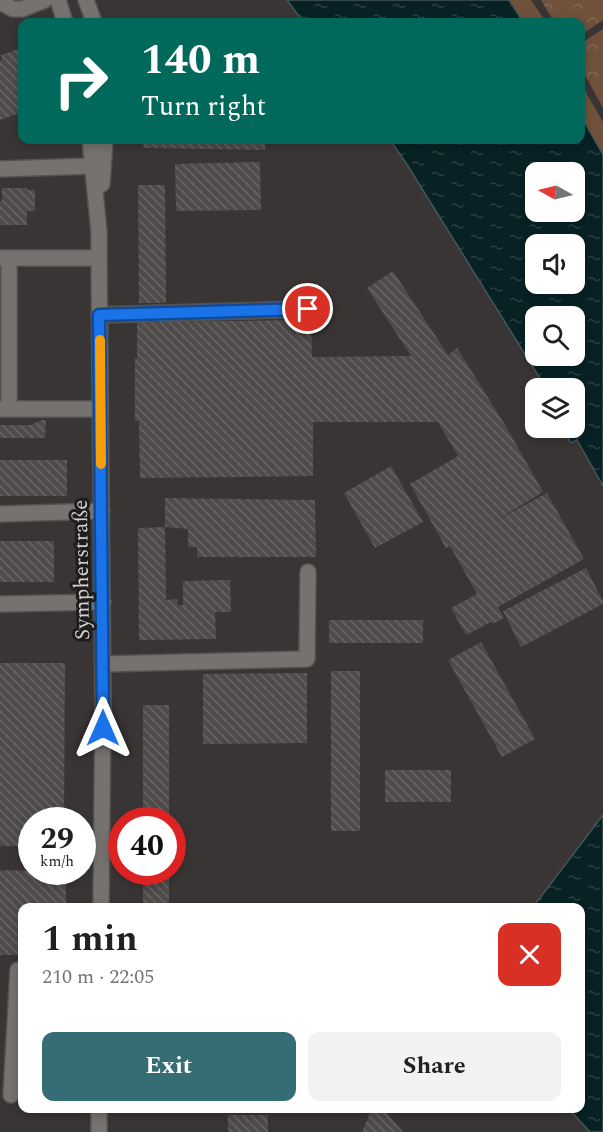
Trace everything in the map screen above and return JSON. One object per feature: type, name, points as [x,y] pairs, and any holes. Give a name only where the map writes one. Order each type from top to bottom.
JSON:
[{"type":"street","points":[[0,2],[24,16],[45,0]]},
{"type":"street","points":[[58,0],[64,18]]},
{"type":"street","points":[[86,0],[93,18]]},
{"type":"street","name":"Sympherstraße","points":[[90,144],[99,232]]},
{"type":"street","name":"Sympherstraße","points":[[101,903],[103,602],[99,232],[105,144]]},
{"type":"street","points":[[0,169],[92,166]]},
{"type":"street","points":[[99,258],[4,258],[4,409],[100,409]]},
{"type":"street","points":[[99,315],[308,309]]},
{"type":"street","points":[[0,514],[102,511]]},
{"type":"street","points":[[103,664],[307,659],[308,572]]},
{"type":"street","points":[[0,604],[103,602]]},
{"type":"street","points":[[10,1095],[18,970]]},
{"type":"street","points":[[99,1113],[99,1132]]},
{"type":"green space","points":[[509,0],[531,0],[543,18],[520,18]]},
{"type":"green space","points":[[541,0],[603,0],[603,20],[585,32],[585,18],[552,18]]},
{"type":"green space","points":[[603,29],[603,108],[585,75],[585,41]]},
{"type":"green space","points":[[585,91],[603,122],[603,155],[585,123]]},
{"type":"water","points":[[287,0],[509,0],[520,18],[300,18]]},
{"type":"water","points":[[585,123],[603,155],[603,486],[577,440],[571,443],[568,438],[585,438],[585,378],[540,378],[532,366],[585,366],[585,306],[525,306],[525,354],[393,144],[585,144]]},
{"type":"water","points":[[603,815],[603,1132],[590,1132],[573,1113],[585,1113],[585,903],[536,903]]},
{"type":"building","points":[[18,49],[18,113],[0,120],[0,61],[2,60],[1,55]]},
{"type":"building","points":[[144,144],[265,144],[265,150],[143,148]]},
{"type":"building","points":[[260,162],[261,210],[176,211],[175,164]]},
{"type":"building","points":[[138,185],[165,185],[166,303],[139,303]]},
{"type":"building","points":[[2,188],[35,190],[35,211],[27,211],[27,225],[0,225]]},
{"type":"building","points":[[393,271],[448,355],[457,348],[507,428],[543,492],[497,520],[547,493],[584,559],[498,607],[504,618],[466,635],[451,608],[477,594],[450,546],[446,548],[410,484],[458,456],[438,422],[313,422],[313,476],[140,478],[139,421],[135,421],[137,322],[311,320],[312,357],[411,356],[367,288]]},
{"type":"building","points":[[46,420],[45,438],[0,438],[0,425],[31,425]]},
{"type":"building","points":[[0,460],[67,460],[67,496],[0,496]]},
{"type":"building","points":[[391,466],[423,522],[375,548],[344,493]]},
{"type":"building","points":[[165,498],[315,500],[316,557],[197,557],[197,547],[188,547],[188,529],[165,527]]},
{"type":"building","points":[[165,527],[166,600],[177,599],[178,605],[183,605],[183,581],[230,580],[231,612],[215,612],[216,639],[139,640],[138,528]]},
{"type":"building","points":[[0,541],[54,541],[54,582],[0,582]]},
{"type":"building","points":[[586,568],[603,604],[521,647],[503,611]]},
{"type":"building","points":[[329,620],[423,620],[423,643],[329,643]]},
{"type":"building","points":[[481,642],[535,739],[502,757],[448,660]]},
{"type":"building","points":[[0,663],[65,663],[64,807],[18,807],[18,846],[0,846]]},
{"type":"building","points":[[331,671],[360,671],[360,831],[331,831]]},
{"type":"building","points":[[307,673],[307,743],[203,744],[203,674]]},
{"type":"building","points":[[143,705],[169,705],[169,807],[143,807]]},
{"type":"building","points":[[385,770],[451,770],[451,802],[385,802]]},
{"type":"building","points":[[0,870],[18,871],[18,885],[66,885],[66,903],[18,903],[18,955],[0,955]]},
{"type":"building","points":[[143,885],[169,885],[169,903],[143,903]]},
{"type":"building","points":[[370,1113],[386,1113],[403,1132],[362,1132]]},
{"type":"building","points":[[228,1115],[268,1115],[268,1132],[228,1132]]},
{"type":"slow traffic","points":[[100,340],[101,464]]},
{"type":"route","points":[[103,728],[99,315],[308,309]]}]
